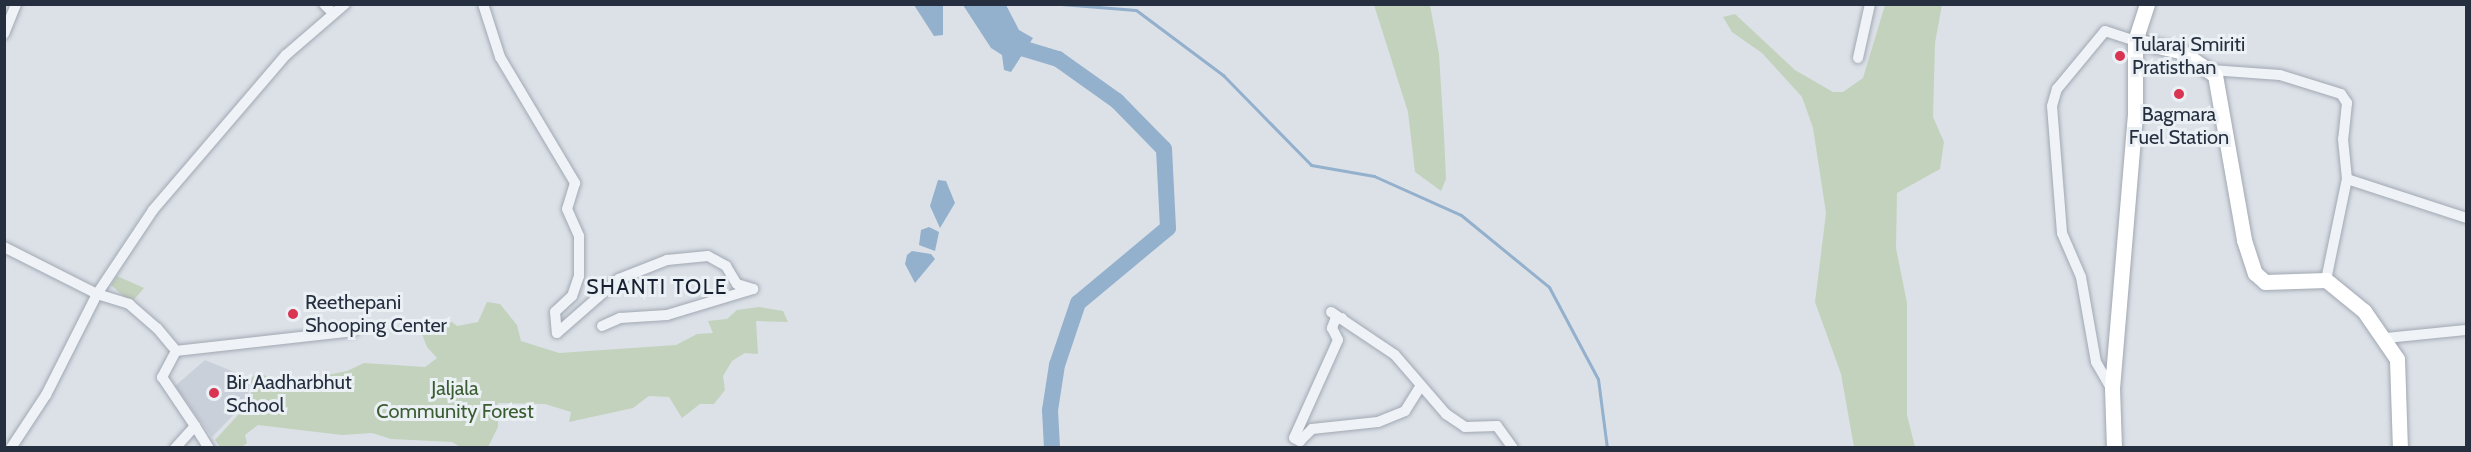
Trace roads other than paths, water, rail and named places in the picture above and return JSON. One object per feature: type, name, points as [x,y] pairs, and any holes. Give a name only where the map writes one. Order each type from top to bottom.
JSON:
[{"type":"street","points":[[4,34],[16,4]]},
{"type":"street","points":[[324,4],[333,13]]},
{"type":"street","points":[[11,447],[46,395],[97,294],[153,210],[286,56],[345,4]]},
{"type":"street","points":[[483,4],[500,57],[575,183],[567,209],[579,236],[579,276],[572,296],[555,312],[557,333],[619,279],[667,260],[708,256],[726,266],[737,284],[753,288],[667,315],[620,318],[602,326]]},
{"type":"street","points":[[1858,58],[1870,4]]},
{"type":"street","points":[[2114,447],[2112,388],[2135,113],[2135,41],[2147,4]]},
{"type":"street","points":[[2112,388],[2096,362],[2081,277],[2062,233],[2052,106],[2057,89],[2105,31],[2135,41],[2180,51],[2211,70],[2280,75],[2341,94],[2348,103],[2343,139],[2347,178],[2326,280]]},
{"type":"street","points":[[2211,70],[2217,80],[2244,240],[2255,273],[2265,282],[2326,280],[2364,311],[2386,338],[2399,367],[2400,447]]},
{"type":"street","points":[[2347,178],[2466,218]]},
{"type":"street","points":[[4,247],[97,294],[129,304],[176,351]]},
{"type":"street","points":[[1331,312],[1395,355],[1420,387],[1465,427],[1497,426],[1513,447]]},
{"type":"street","points":[[1342,318],[1335,320],[1332,328],[1338,340],[1294,438],[1300,441],[1312,429],[1378,422],[1405,411],[1420,387]]},
{"type":"street","points":[[2386,338],[2466,330]]},
{"type":"street","points":[[176,351],[354,331]]},
{"type":"street","points":[[176,351],[162,377],[209,447]]},
{"type":"street","points":[[175,447],[195,426]]},
{"type":"water","points":[[914,5],[943,5],[943,35],[934,36]]},
{"type":"water","points":[[963,5],[1006,5],[1019,30],[1033,38],[1011,72],[1004,70],[1002,55],[991,48]]},
{"type":"water","points":[[938,180],[946,181],[955,203],[940,228],[930,206]]},
{"type":"water","points":[[929,227],[939,232],[935,251],[919,245],[921,230]]},
{"type":"water","points":[[912,251],[931,254],[935,259],[915,283],[905,264],[907,255]]},
{"type":"waterway","points":[[987,4],[998,41],[1058,59],[1117,101],[1164,149],[1168,228],[1078,303],[1057,365],[1050,410],[1052,448]]},
{"type":"waterway","points":[[1061,4],[1136,10],[1223,75],[1311,165],[1374,176],[1461,215],[1549,287],[1598,379],[1607,448]]},
{"type":"place","name":"Tularaj Smiriti Pratisthan","points":[[2120,56]]},
{"type":"place","name":"Bagmara Fuel Station","points":[[2179,94]]},
{"type":"place","name":"Reethepani Shooping Center","points":[[293,314]]},
{"type":"place","name":"Bir Aadharbhut School","points":[[214,393]]},
{"type":"district","name":"SHANTI TOLE","points":[[657,287]]},
{"type":"park label","name":"Jaljala Community Forest","points":[[455,400]]}]
